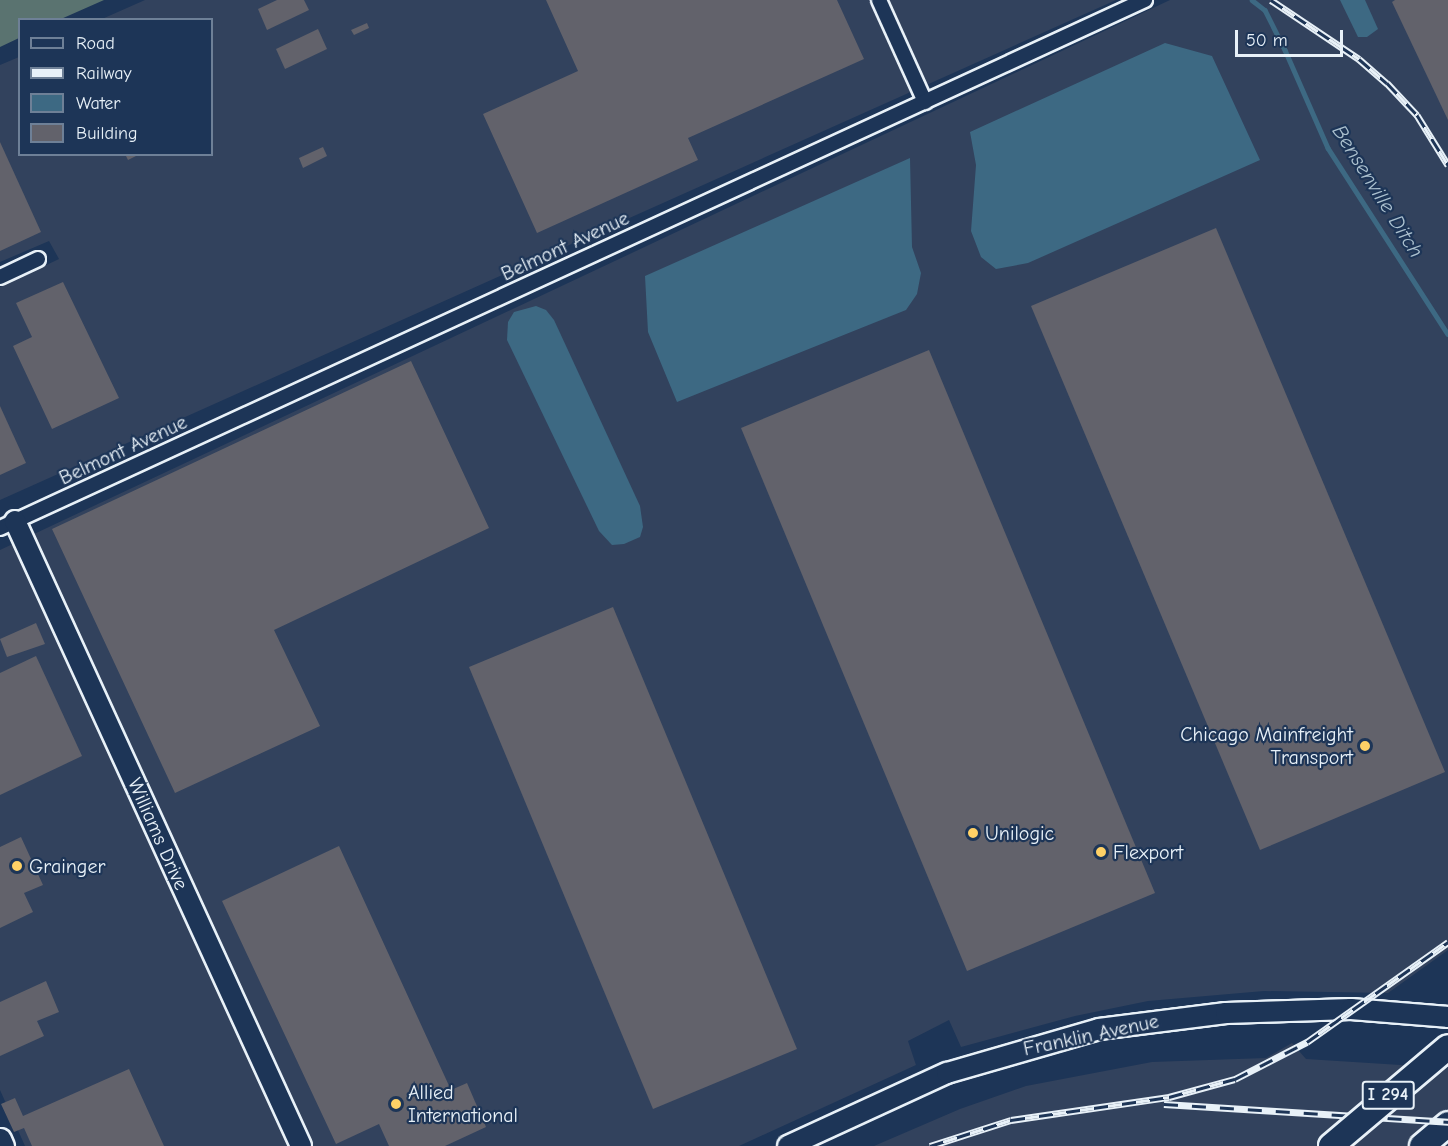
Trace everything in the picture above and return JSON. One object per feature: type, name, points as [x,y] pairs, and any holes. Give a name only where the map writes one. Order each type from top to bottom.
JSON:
[{"type":"highway","name":"I 294","points":[[1331,1146],[1448,1047]]},
{"type":"highway","points":[[1422,1146],[1448,1124]]},
{"type":"main road","name":"Williams Drive","points":[[8,524],[301,1146]]},
{"type":"main road","name":"Franklin Avenue","points":[[788,1146],[947,1073],[1099,1029],[1226,1013],[1351,1009],[1448,1017]]},
{"type":"main road","points":[[0,1139],[3,1146]]},
{"type":"street","points":[[879,0],[925,102]]},
{"type":"street","name":"Belmont Avenue","points":[[8,524],[1145,0]]},
{"type":"street","points":[[0,277],[39,259]]},
{"type":"shaded area","points":[[145,0],[1116,0],[0,500],[0,287],[59,259],[49,241],[0,262],[0,65],[18,57],[18,156],[213,156],[213,18],[104,18]]},
{"type":"shaded area","points":[[1170,0],[1448,0],[1448,950],[1388,993],[1264,991],[1148,1001],[1075,1016],[961,1047],[949,1020],[908,1041],[916,1065],[739,1146],[25,1146],[0,1090],[0,550]]},
{"type":"shaded area","points":[[1292,1043],[1306,1059],[1448,1068],[1448,1146],[874,1146],[960,1109],[1026,1086],[1152,1062],[1266,1058]]},
{"type":"green space","points":[[0,0],[104,0],[63,18],[18,18],[18,38],[0,47]]},
{"type":"water","points":[[1340,0],[1365,0],[1378,29],[1367,37],[1358,37]]},
{"type":"water","points":[[1165,43],[1212,56],[1260,160],[1028,263],[996,269],[981,257],[971,231],[976,165],[970,132]]},
{"type":"water","points":[[910,158],[912,247],[921,273],[917,294],[906,310],[677,402],[648,332],[645,276]]},
{"type":"water","points":[[536,306],[546,310],[554,320],[640,506],[643,527],[640,537],[624,544],[612,545],[599,531],[507,340],[508,322],[514,312]]},
{"type":"building","points":[[277,0],[304,0],[309,10],[267,30],[258,9]]},
{"type":"building","points":[[546,0],[837,0],[864,59],[688,138],[698,160],[537,233],[483,114],[578,71]]},
{"type":"building","points":[[1395,0],[1448,0],[1448,120],[1392,2]]},
{"type":"building","points":[[367,23],[369,28],[354,35],[351,30]]},
{"type":"building","points":[[318,29],[327,49],[285,69],[276,49]]},
{"type":"building","points":[[0,142],[41,232],[0,251]]},
{"type":"building","points":[[323,147],[327,156],[303,168],[299,158]]},
{"type":"building","points":[[1216,228],[1445,772],[1260,850],[1031,306]]},
{"type":"building","points":[[63,282],[119,398],[52,429],[13,346],[32,337],[16,303]]},
{"type":"building","points":[[929,350],[1155,893],[967,971],[741,428]]},
{"type":"building","points":[[411,361],[489,528],[274,630],[320,726],[175,793],[52,529]]},
{"type":"building","points":[[0,406],[26,463],[0,475]]},
{"type":"building","points":[[613,607],[797,1049],[653,1109],[469,667]]},
{"type":"building","points":[[36,623],[45,644],[7,657],[0,639]]},
{"type":"building","points":[[36,656],[82,756],[0,795],[0,673]]},
{"type":"building","name":"Grainger","points":[[21,837],[43,885],[24,893],[33,912],[0,928],[0,847]]},
{"type":"building","points":[[339,846],[451,1090],[467,1083],[486,1127],[445,1146],[389,1146],[379,1124],[336,1144],[222,901]]},
{"type":"building","points":[[46,981],[59,1012],[37,1021],[44,1036],[0,1056],[0,1002]]},
{"type":"building","points":[[129,1069],[164,1146],[32,1146],[24,1128],[14,1132],[1,1104],[15,1098],[23,1116]]},
{"type":"waterway","name":"Bensenville Ditch","points":[[1252,0],[1265,10],[1328,148],[1448,334]]},
{"type":"railway","points":[[1271,0],[1359,59],[1387,83],[1417,115],[1448,165]]},
{"type":"railway","points":[[930,1146],[1011,1120],[1169,1097],[1235,1079],[1307,1042],[1448,942]]},
{"type":"railway","points":[[1164,1104],[1448,1122]]},
{"type":"place","name":"Chicago Mainfreight Transport","points":[[1365,746]]},
{"type":"place","name":"Unilogic","points":[[973,833]]},
{"type":"place","name":"Flexport","points":[[1101,852]]},
{"type":"place","name":"Grainger","points":[[17,866]]},
{"type":"place","name":"Allied International","points":[[396,1104]]}]
